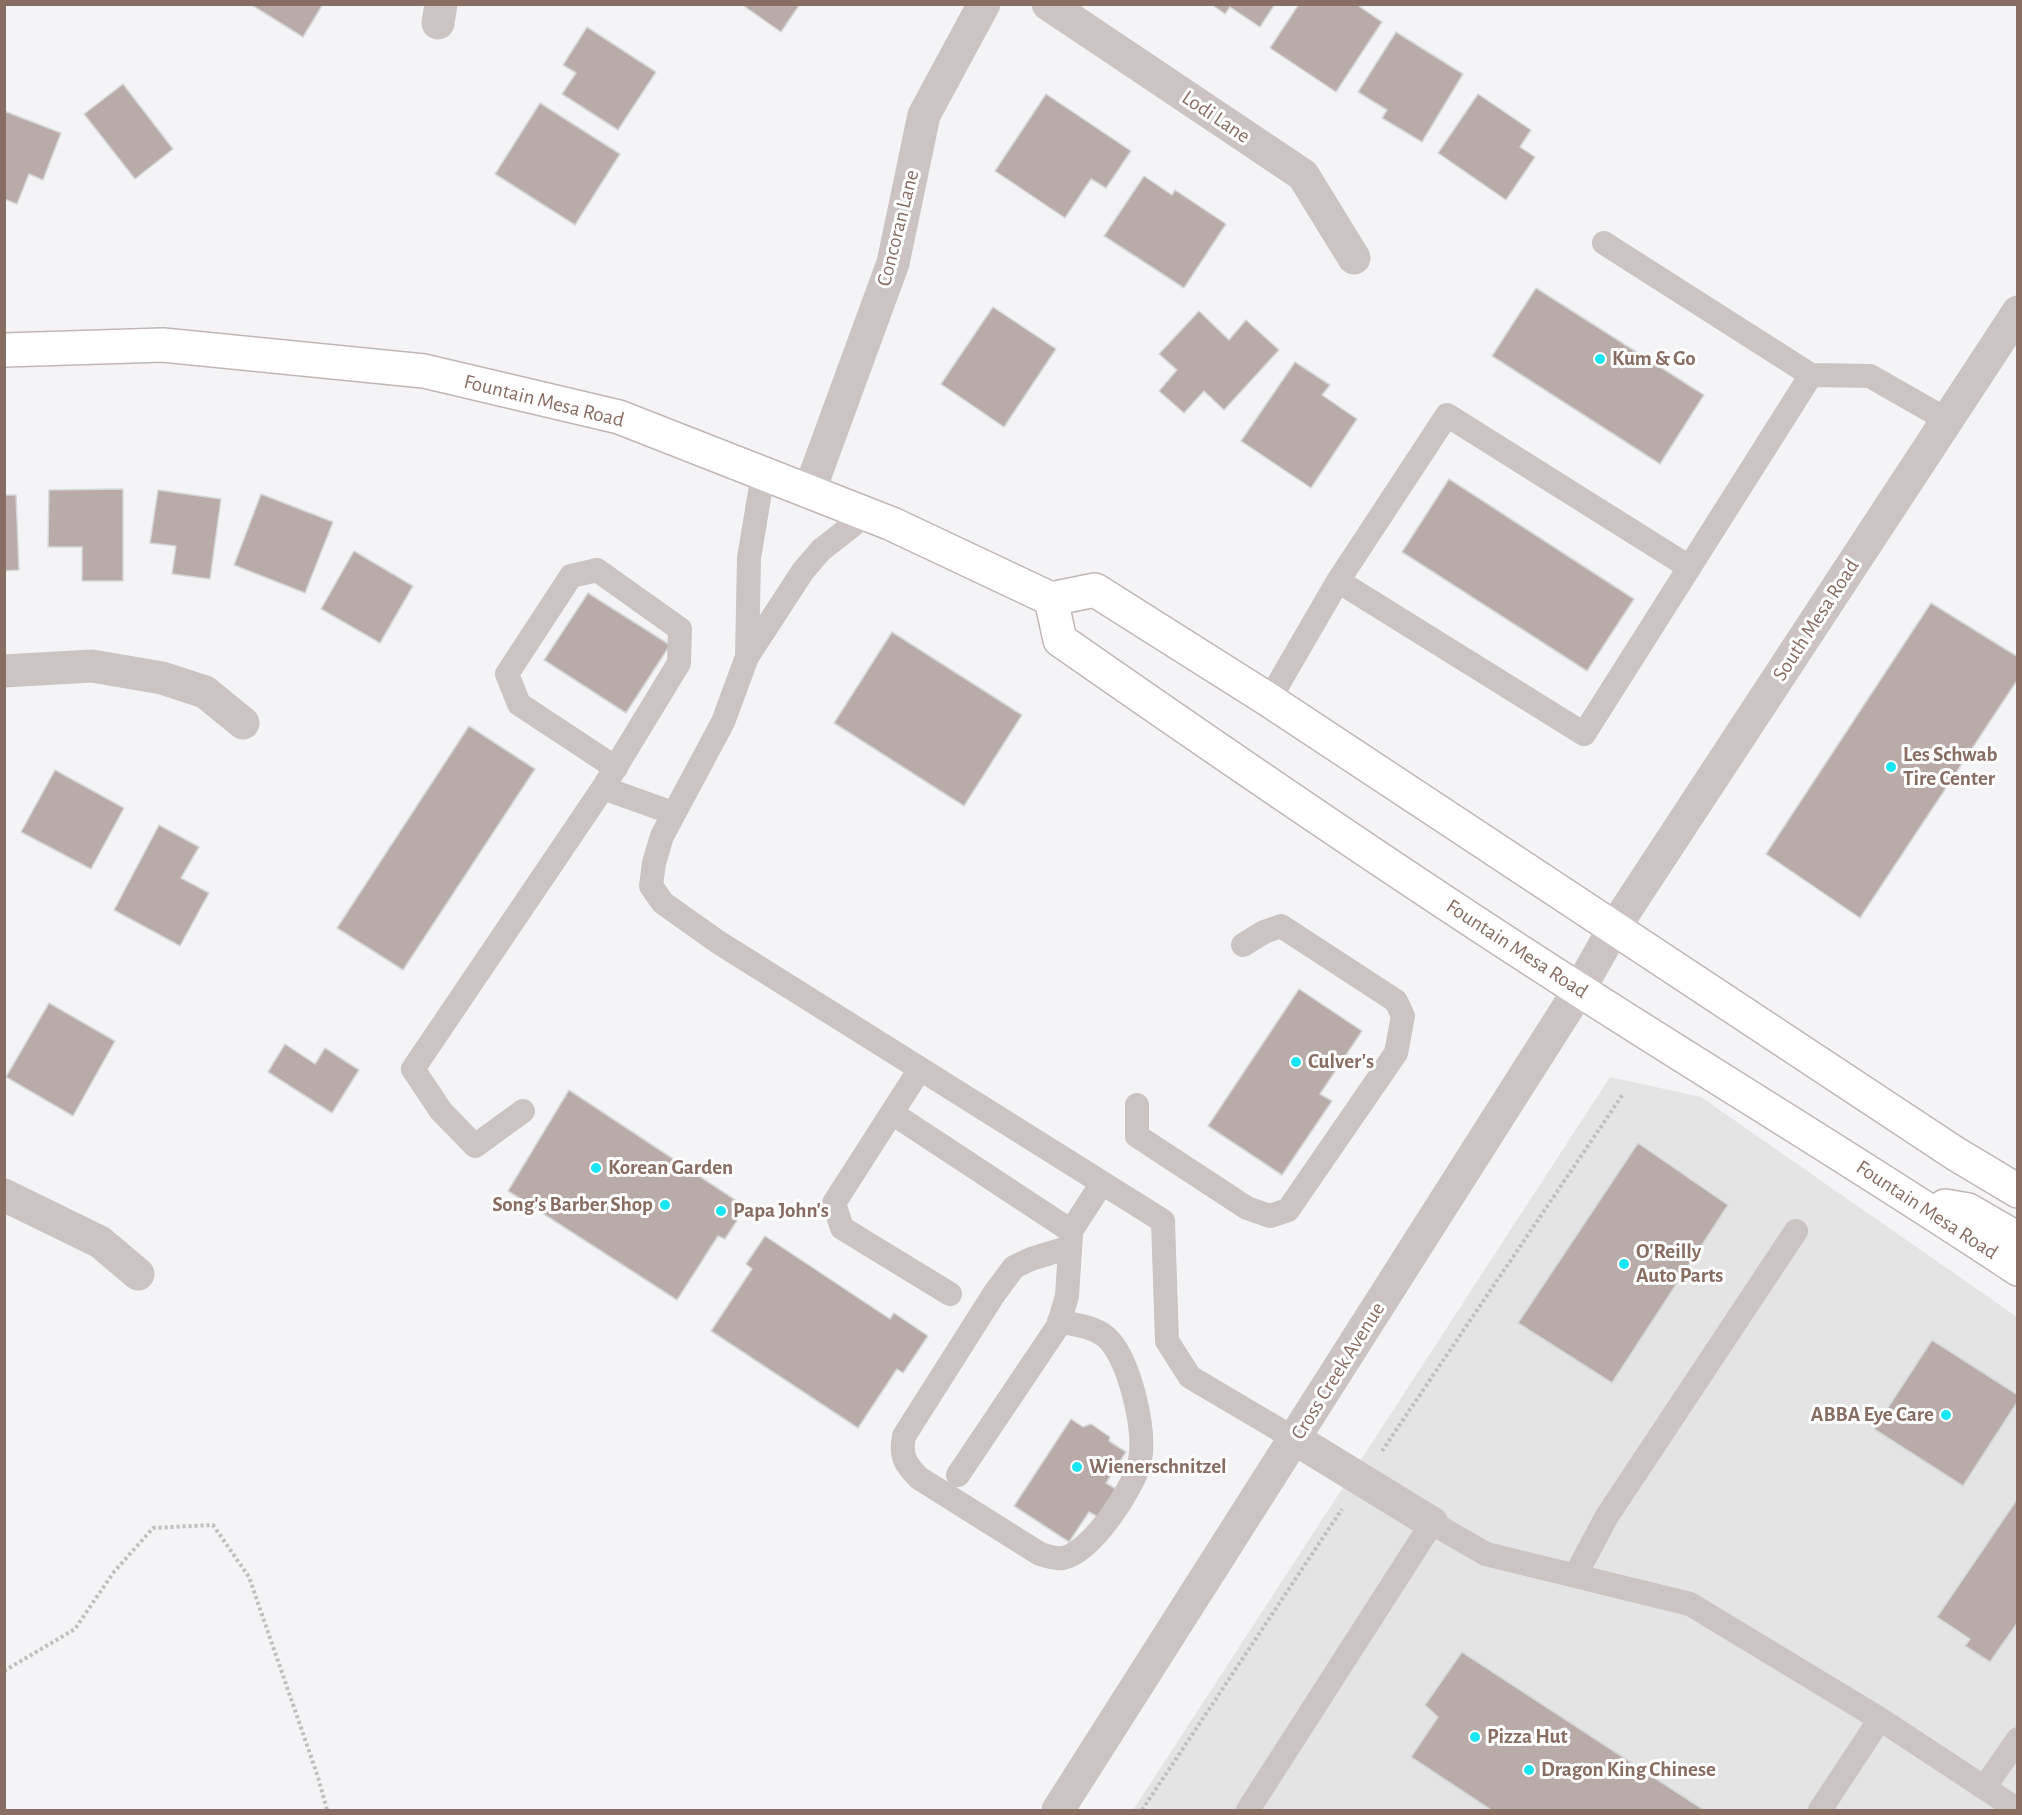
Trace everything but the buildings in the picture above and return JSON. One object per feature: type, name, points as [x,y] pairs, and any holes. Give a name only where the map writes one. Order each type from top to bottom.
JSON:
[{"type":"main road","name":"Fountain Mesa Road","points":[[4,350],[163,345],[424,371],[619,417],[867,514],[1051,598],[1060,640],[1223,754],[1579,990],[1914,1200],[2018,1269]]},
{"type":"main road","points":[[1051,598],[1095,590],[1269,700],[1956,1154],[2018,1191]]},
{"type":"main road","points":[[1914,1200],[1968,1210],[2018,1239]]},
{"type":"street","name":"Concoran Lane","points":[[809,492],[893,263],[924,115],[984,4]]},
{"type":"street","name":"Lodi Lane","points":[[1048,4],[1303,175],[1354,258]]},
{"type":"street","name":"South Mesa Road","points":[[1614,928],[2018,312]]},
{"type":"street","points":[[4,671],[92,666],[162,678],[205,692],[243,723]]},
{"type":"street","name":"Cross Creek Avenue","points":[[1058,1810],[1579,990],[1614,928]]},
{"type":"street","points":[[4,1195],[100,1242],[138,1274]]},
{"type":"street","points":[[1295,1439],[1432,1523]]},
{"type":"lane","points":[[1604,243],[1811,375],[1870,376],[1947,420]]},
{"type":"lane","points":[[1338,582],[1584,734],[1811,375]]},
{"type":"lane","points":[[1269,700],[1338,582],[1447,415],[1689,567]]},
{"type":"lane","points":[[747,657],[749,558],[763,474]]},
{"type":"lane","points":[[867,514],[821,550],[803,571],[747,657],[723,722],[662,836],[654,863],[651,886],[663,903],[718,942],[1163,1221],[1167,1341],[1190,1377],[1295,1439]]},
{"type":"lane","points":[[523,1110],[475,1146],[441,1111],[413,1069],[603,788],[616,768],[678,663],[680,630],[597,570],[571,576],[507,674],[519,704],[616,768]]},
{"type":"lane","points":[[603,788],[673,813]]},
{"type":"lane","points":[[1137,1105],[1137,1136],[1247,1208],[1270,1216],[1288,1210],[1396,1053],[1403,1016],[1396,1001],[1281,927],[1264,932],[1243,945]]},
{"type":"lane","points":[[920,1069],[834,1203],[842,1228],[950,1294]]},
{"type":"lane","points":[[892,1113],[1070,1239]]},
{"type":"lane","points":[[958,1475],[1059,1321],[1067,1296],[1070,1239],[1102,1183]]},
{"type":"lane","points":[[1575,1576],[1607,1515],[1796,1231]]},
{"type":"lane","points":[[1059,1321],[1090,1328],[1109,1340],[1122,1361],[1142,1431],[1140,1461],[1121,1500],[1091,1542],[1076,1553],[1061,1559],[1040,1554],[919,1478],[906,1465],[901,1451],[904,1436],[994,1294],[1014,1267],[1070,1239]]},
{"type":"lane","points":[[1248,1810],[1432,1523],[1486,1554],[1690,1604],[1880,1719],[2018,1810]]},
{"type":"lane","points":[[1820,1810],[1880,1719]]},
{"type":"lane","points":[[1984,1788],[2018,1739]]},
{"type":"path","points":[[4,1671],[75,1629],[113,1573],[153,1528],[213,1526],[249,1577],[318,1777],[327,1810]]},
{"type":"shaded area","points":[[1610,1077],[1701,1097],[2017,1317],[2017,1810],[1133,1810]]},
{"type":"place","name":"Kum & Go","points":[[1600,359]]},
{"type":"place","name":"Les Schwab Tire Center","points":[[1891,767]]},
{"type":"place","name":"Culver's","points":[[1296,1062]]},
{"type":"place","name":"Korean Garden","points":[[596,1168]]},
{"type":"place","name":"Song's Barber Shop","points":[[665,1205]]},
{"type":"place","name":"Papa John's","points":[[721,1211]]},
{"type":"place","name":"O'Reilly Auto Parts","points":[[1624,1264]]},
{"type":"place","name":"ABBA Eye Care","points":[[1946,1415]]},
{"type":"place","name":"Wienerschnitzel","points":[[1077,1467]]},
{"type":"place","name":"Pizza Hut","points":[[1475,1737]]},
{"type":"place","name":"Dragon King Chinese","points":[[1529,1770]]}]
